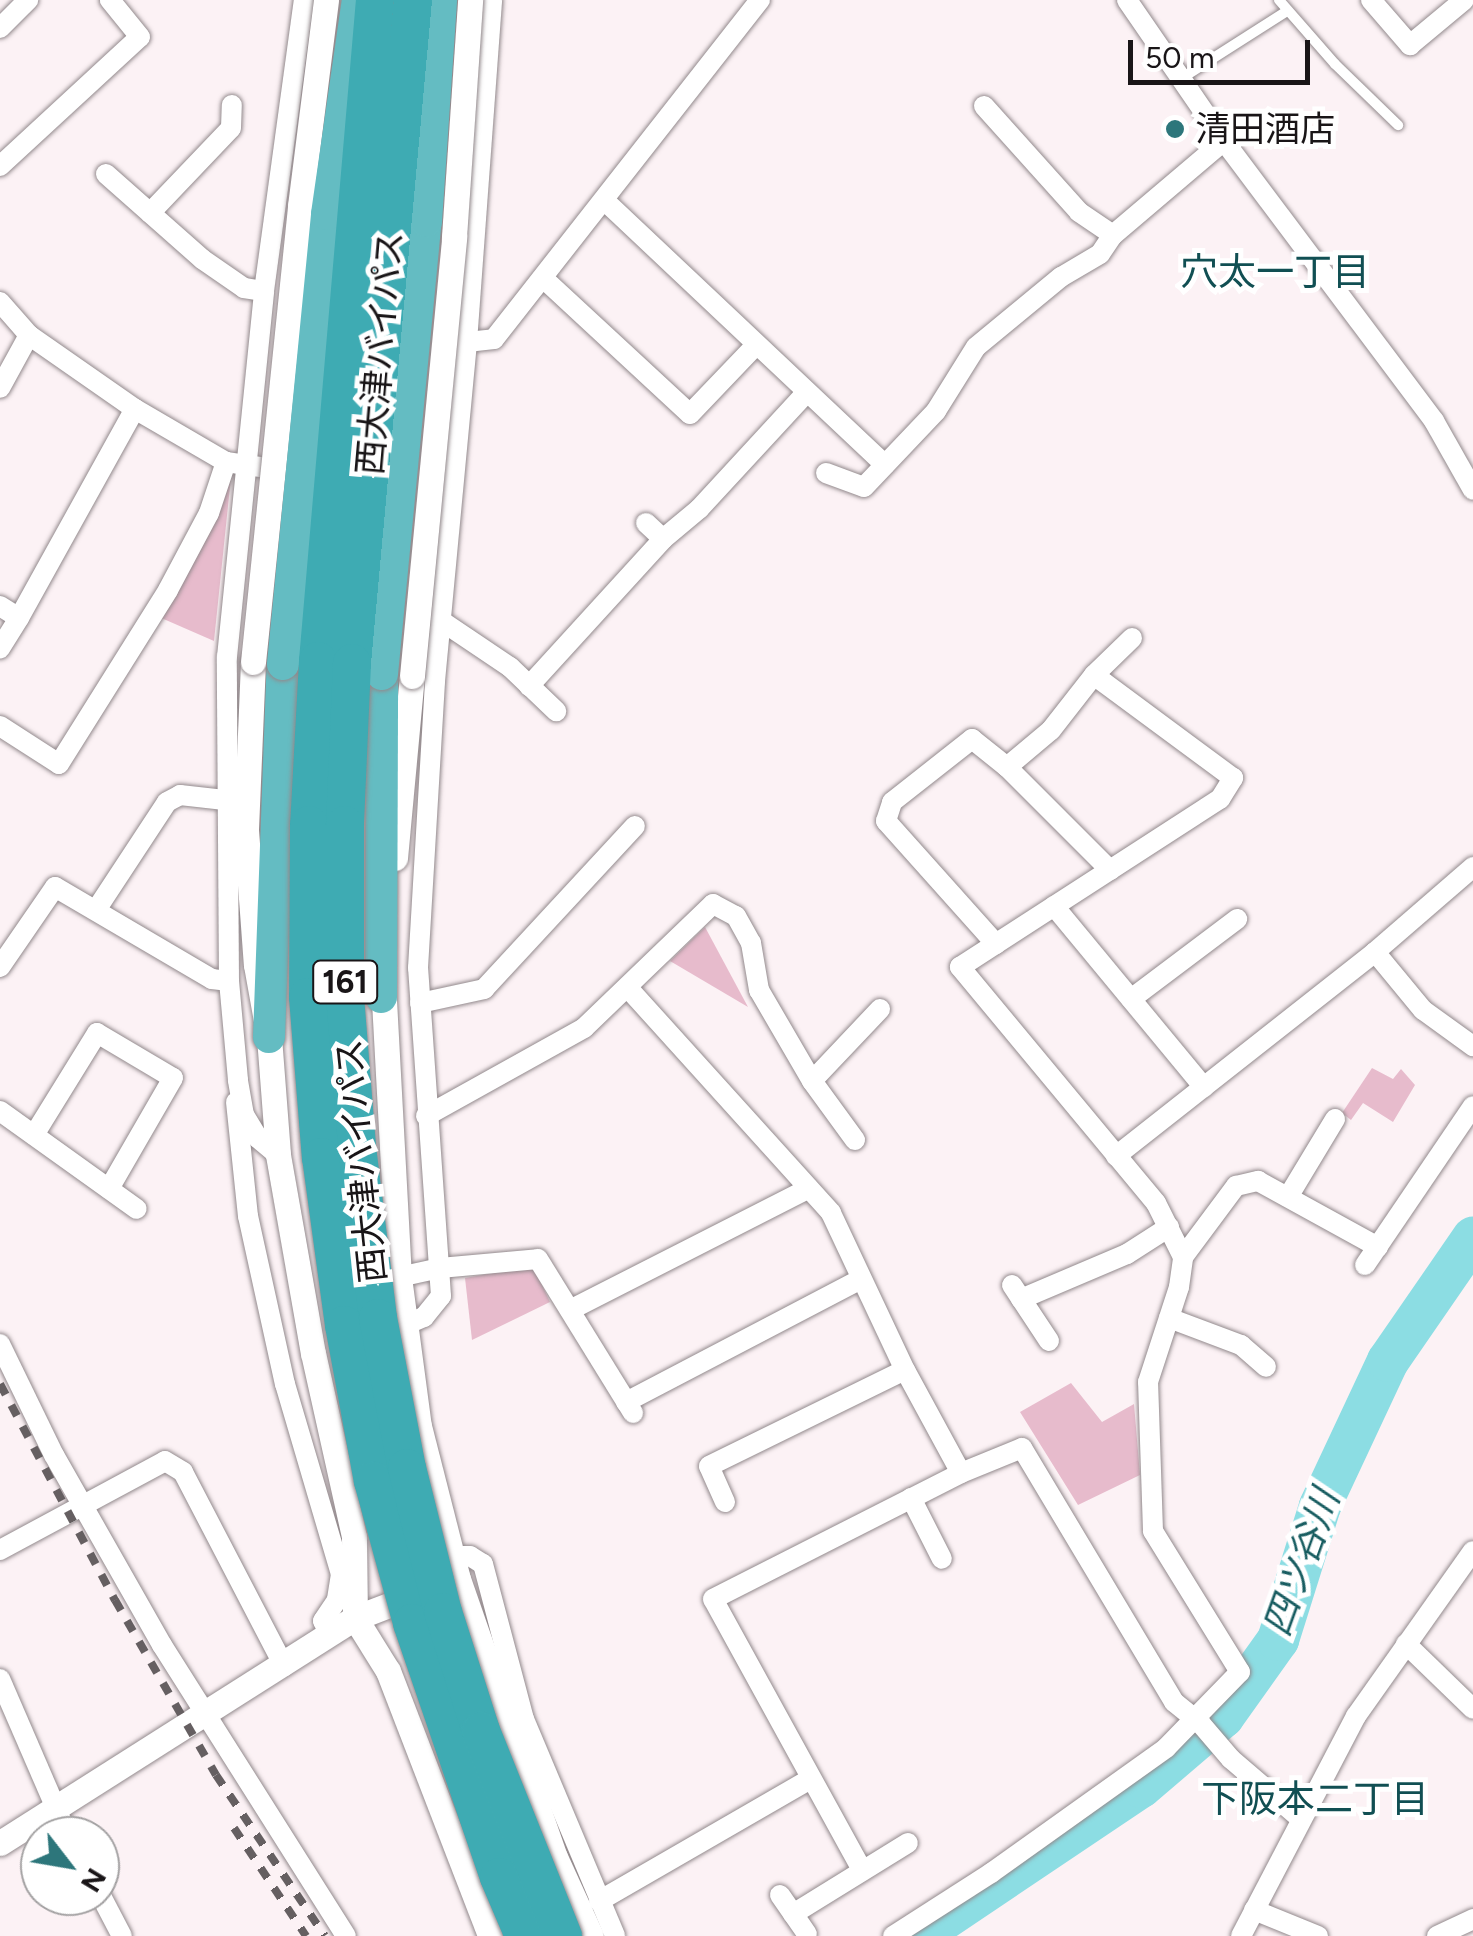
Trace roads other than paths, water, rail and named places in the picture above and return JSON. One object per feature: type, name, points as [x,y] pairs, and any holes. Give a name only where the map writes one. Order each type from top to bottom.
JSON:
[{"type":"highway","points":[[269,1037],[268,663],[358,0]]},
{"type":"highway","name":"西大津バイパス","points":[[376,0],[318,661],[309,825],[308,997],[341,1306],[373,1481],[412,1623],[524,1936]]},
{"type":"highway","name":"西大津バイパス","points":[[413,0],[352,663],[344,825],[344,997],[356,1148],[378,1318],[408,1468],[442,1612],[481,1731],[563,1936]]},
{"type":"highway","points":[[381,997],[397,675],[441,0]]},
{"type":"street","points":[[0,28],[28,0]]},
{"type":"street","points":[[0,166],[140,37],[110,0]]},
{"type":"street","points":[[278,1156],[258,1138],[244,1115],[238,1080],[229,982],[227,657],[235,465],[264,291],[304,0]]},
{"type":"street","points":[[268,663],[300,206],[326,0]]},
{"type":"street","points":[[397,675],[454,236],[470,0]]},
{"type":"street","points":[[406,1325],[424,1317],[441,1296],[420,1003],[431,758],[492,0]]},
{"type":"street","points":[[467,342],[494,339],[760,0]]},
{"type":"street","points":[[1126,0],[1224,141],[1434,421],[1473,490]]},
{"type":"street","points":[[1372,0],[1410,45],[1464,0]]},
{"type":"street","points":[[150,213],[231,128],[232,105]]},
{"type":"street","points":[[984,106],[1079,212],[1113,235]]},
{"type":"street","points":[[826,473],[864,487],[936,412],[976,346],[1062,277],[1100,254],[1113,235],[1224,141]]},
{"type":"street","points":[[106,174],[244,288],[264,291]]},
{"type":"street","points":[[604,200],[885,465]]},
{"type":"street","points":[[543,278],[690,414],[756,345]]},
{"type":"street","points":[[0,302],[29,335],[135,409],[235,465],[454,486]]},
{"type":"street","points":[[0,388],[29,335]]},
{"type":"street","points":[[529,686],[663,539],[699,510],[806,394]]},
{"type":"street","points":[[0,649],[135,409]]},
{"type":"street","points":[[0,726],[59,764],[168,590],[235,465]]},
{"type":"street","points":[[646,523],[663,539]]},
{"type":"street","points":[[0,606],[19,618]]},
{"type":"street","points":[[443,622],[556,711]]},
{"type":"street","points":[[1008,767],[1051,730],[1094,675],[1132,638]]},
{"type":"street","points":[[1094,675],[1233,778],[1220,798],[960,968],[1116,1156],[1169,1227],[1183,1257]]},
{"type":"street","points":[[996,944],[886,822],[892,802],[972,739],[1008,767],[1110,870]]},
{"type":"street","points":[[96,910],[167,802],[180,795],[225,800]]},
{"type":"street","points":[[420,1003],[484,989],[636,826]]},
{"type":"street","points":[[1116,1156],[1375,952],[1473,868]]},
{"type":"street","points":[[0,967],[55,887],[212,979],[229,982]]},
{"type":"street","points":[[426,1116],[584,1028],[714,904],[736,916],[752,944],[759,990],[812,1081],[855,1140]]},
{"type":"street","points":[[1054,906],[1204,1087]]},
{"type":"street","points":[[1132,999],[1236,919]]},
{"type":"street","points":[[1375,952],[1423,1010],[1473,1046]]},
{"type":"street","points":[[628,988],[830,1212],[905,1370],[961,1472]]},
{"type":"street","points":[[381,997],[399,1277],[419,1426],[455,1567],[555,1857],[591,1936]]},
{"type":"street","points":[[812,1081],[880,1008]]},
{"type":"street","points":[[34,1135],[97,1033],[172,1078],[109,1189]]},
{"type":"street","points":[[269,1037],[278,1156],[314,1353],[354,1537],[355,1618],[388,1671],[490,1936]]},
{"type":"street","points":[[238,1080],[235,1118],[248,1216],[285,1384],[342,1574],[337,1600],[323,1621],[330,1636]]},
{"type":"street","points":[[1365,1265],[1473,1106]]},
{"type":"street","points":[[0,1112],[137,1209]]},
{"type":"street","points":[[1288,1197],[1334,1119]]},
{"type":"street","points":[[893,1936],[1203,1726],[1240,1672],[1153,1531],[1148,1382],[1183,1257],[1236,1186],[1258,1181],[1378,1246]]},
{"type":"street","points":[[570,1310],[809,1188]]},
{"type":"street","points":[[1049,1341],[1016,1292],[1127,1254],[1169,1227]]},
{"type":"street","points":[[399,1277],[440,1268],[538,1258],[630,1408],[861,1280]]},
{"type":"street","points":[[1169,1318],[1241,1345],[1266,1368]]},
{"type":"street","points":[[0,1344],[83,1505],[204,1716],[346,1936]]},
{"type":"street","points":[[725,1502],[709,1466],[905,1370]]},
{"type":"street","points":[[862,1870],[809,1780],[713,1598],[961,1472],[1022,1448],[1174,1702],[1203,1726],[1230,1759],[1301,1819]]},
{"type":"street","points":[[0,1550],[165,1461],[183,1472],[284,1666]]},
{"type":"street","points":[[910,1498],[942,1559]]},
{"type":"street","points":[[1241,1936],[1356,1716],[1473,1552]]},
{"type":"street","points":[[0,1843],[355,1618],[470,1556],[483,1564],[524,1719],[616,1936]]},
{"type":"street","points":[[1406,1644],[1473,1710]]},
{"type":"street","points":[[0,1679],[58,1816]]},
{"type":"street","points":[[599,1901],[809,1780]]},
{"type":"street","points":[[793,1914],[908,1843]]},
{"type":"street","points":[[780,1895],[806,1934]]},
{"type":"street","points":[[1254,1910],[1318,1936]]},
{"type":"street","points":[[1437,1936],[1473,1920]]},
{"type":"lane","points":[[1279,0],[1398,125]]},
{"type":"lane","points":[[1181,79],[1287,12]]},
{"type":"waterway","name":"四ツ谷川","points":[[919,1936],[1141,1787],[1223,1717],[1278,1640],[1320,1506],[1388,1361],[1473,1238]]},
{"type":"railway","points":[[0,1384],[115,1600],[216,1775],[325,1936]]},
{"type":"railway","points":[[234,1828],[306,1936]]},
{"type":"place","name":"清田酒店","points":[[1175,129]]},
{"type":"district","name":"穴太一丁目","points":[[1275,273]]},
{"type":"district","name":"下阪本二丁目","points":[[1315,1800]]}]
